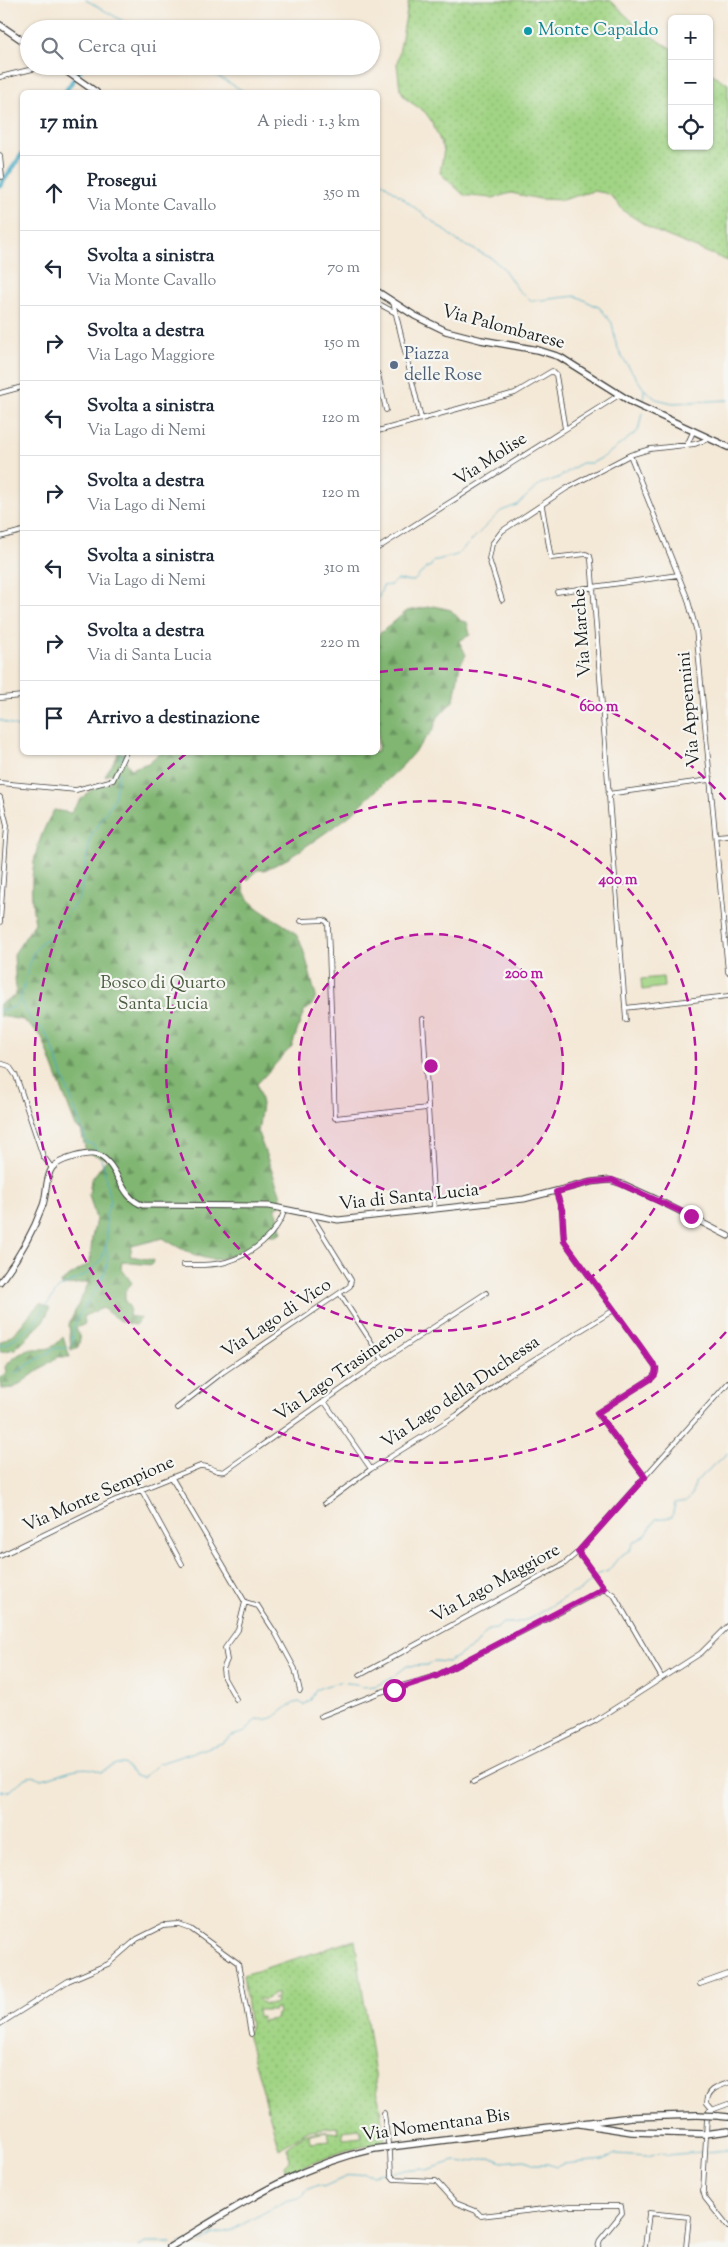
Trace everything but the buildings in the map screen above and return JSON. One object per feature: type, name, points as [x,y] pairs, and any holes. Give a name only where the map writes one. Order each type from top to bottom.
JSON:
[{"type":"main road","points":[[0,25],[20,39]]},
{"type":"main road","points":[[72,75],[87,89]]},
{"type":"main road","name":"Via Palombarese","points":[[380,294],[446,331],[538,350],[560,357],[619,395],[693,432],[728,447]]},
{"type":"main road","name":"Via Nomentana Bis","points":[[170,2247],[294,2175],[342,2156],[384,2147],[631,2117],[697,2115],[728,2117]]},
{"type":"main road","points":[[573,2123],[626,2132],[705,2134],[728,2131]]},
{"type":"street","points":[[0,77],[20,72]]},
{"type":"street","points":[[0,155],[2,177]]},
{"type":"street","points":[[393,302],[421,418]]},
{"type":"street","points":[[380,306],[394,312]]},
{"type":"street","points":[[380,430],[515,393],[554,371],[565,429]]},
{"type":"street","points":[[380,383],[386,410]]},
{"type":"street","points":[[0,393],[20,388]]},
{"type":"street","name":"Via Molise","points":[[380,547],[619,395]]},
{"type":"street","points":[[686,445],[693,432]]},
{"type":"street","points":[[502,600],[490,569],[490,548],[502,531],[571,486],[630,455],[645,450],[686,445],[708,439]]},
{"type":"street","name":"Via Appennini","points":[[630,455],[698,629],[709,780],[728,972]]},
{"type":"street","name":"Via Marche","points":[[542,506],[550,557],[589,555],[593,585],[626,1020]]},
{"type":"street","points":[[0,536],[20,531]]},
{"type":"street","points":[[557,592],[593,585],[678,575]]},
{"type":"street","points":[[0,698],[20,696]]},
{"type":"street","points":[[0,783],[76,790],[113,780],[125,755]]},
{"type":"street","points":[[608,794],[709,780]]},
{"type":"street","points":[[0,797],[7,825],[0,922]]},
{"type":"street","points":[[716,836],[728,835]]},
{"type":"street","points":[[301,921],[324,920],[328,923],[336,1118],[427,1108]]},
{"type":"street","points":[[625,1008],[728,996]]},
{"type":"street","points":[[422,1019],[434,1209]]},
{"type":"street","points":[[0,1063],[9,1066],[16,1076],[43,1156],[52,1168],[44,1200],[36,1220],[0,1282]]},
{"type":"street","name":"Via di Santa Lucia","points":[[52,1168],[64,1160],[87,1155],[99,1156],[132,1200],[140,1205],[156,1207],[269,1206],[342,1220],[516,1200],[556,1192],[591,1182],[616,1181],[728,1236]]},
{"type":"street","points":[[556,1192],[562,1210],[564,1241],[655,1366],[656,1372],[652,1378],[597,1413],[645,1477]]},
{"type":"street","points":[[183,1265],[223,1263],[244,1255],[275,1230],[285,1209]]},
{"type":"street","name":"Via Lago di Vico","points":[[177,1408],[222,1372],[350,1286],[351,1280],[311,1215]]},
{"type":"street","name":"Via Lago Trasimeno","points":[[211,1467],[219,1472],[225,1470],[383,1360],[486,1293]]},
{"type":"street","points":[[340,1294],[383,1360]]},
{"type":"street","name":"Via Lago della Duchessa","points":[[325,1503],[372,1469],[457,1415],[507,1376],[614,1310]]},
{"type":"street","name":"Via Lago Maggiore","points":[[360,1675],[554,1571],[578,1552],[728,1383]]},
{"type":"street","points":[[324,1401],[372,1469]]},
{"type":"street","name":"Via Monte Sempione","points":[[0,1556],[141,1489],[200,1466],[211,1467]]},
{"type":"street","points":[[172,1478],[245,1602],[238,1630],[224,1648],[227,1660],[223,1670],[224,1678],[236,1699]]},
{"type":"street","points":[[141,1489],[182,1564]]},
{"type":"street","points":[[578,1552],[604,1588],[614,1596],[662,1678]]},
{"type":"street","points":[[321,1716],[383,1692],[436,1676],[604,1588]]},
{"type":"street","points":[[245,1602],[252,1602],[258,1606],[276,1634],[295,1669],[300,1691]]},
{"type":"street","points":[[473,1782],[595,1721],[703,1651],[728,1626]]},
{"type":"street","points":[[0,2024],[68,1981],[108,1964],[150,1931],[163,1926],[175,1925],[194,1930],[238,1963],[251,2034]]},
{"type":"street","points":[[700,1984],[728,1974]]},
{"type":"street","points":[[712,2109],[707,2103],[708,2094],[728,2083]]},
{"type":"street","points":[[728,2104],[712,2109],[708,2113],[705,2134],[704,2195],[728,2227]]},
{"type":"street","points":[[384,2113],[388,2143]]},
{"type":"street","points":[[390,2152],[391,2175],[394,2179],[436,2181],[456,2203],[484,2216],[570,2206],[620,2206],[622,2213],[600,2240],[598,2247]]},
{"type":"street","points":[[645,2247],[648,2213],[689,2217],[686,2247]]},
{"type":"green space","points":[[409,0],[610,0],[641,30],[668,47],[668,150],[713,150],[713,75],[728,84],[728,261],[655,231],[625,212],[610,195],[605,193],[593,191],[562,200],[540,199],[511,193],[493,198],[464,195],[440,173],[444,150],[432,122],[425,112],[406,99],[400,89],[397,64]]},
{"type":"green space","name":"Bosco di Quarto Santa Lucia","points":[[434,606],[451,610],[461,621],[467,622],[470,635],[459,641],[466,655],[460,665],[454,700],[438,717],[433,730],[403,765],[348,817],[289,858],[265,870],[257,870],[249,879],[243,879],[243,889],[255,906],[292,930],[297,936],[305,956],[316,996],[312,1005],[304,1011],[292,1046],[257,1084],[262,1104],[258,1133],[280,1193],[282,1204],[275,1208],[282,1232],[276,1236],[267,1234],[239,1252],[214,1260],[206,1259],[182,1249],[163,1238],[132,1246],[130,1256],[153,1260],[152,1265],[122,1262],[121,1268],[132,1283],[125,1291],[125,1301],[130,1308],[129,1316],[141,1318],[136,1325],[126,1323],[118,1320],[103,1308],[84,1316],[85,1324],[76,1328],[80,1339],[78,1347],[71,1350],[69,1324],[89,1282],[62,1286],[59,1283],[90,1263],[96,1219],[89,1195],[91,1180],[107,1159],[86,1152],[81,1130],[76,1127],[42,1037],[23,1020],[0,1016],[0,1004],[16,995],[14,954],[35,923],[32,879],[37,851],[47,823],[54,810],[71,813],[78,802],[92,790],[110,783],[114,772],[105,776],[117,755],[126,755],[126,762],[131,769],[148,763],[158,755],[380,755],[380,633],[407,611]]},
{"type":"green space","points":[[663,977],[664,987],[642,990],[641,979]]},
{"type":"green space","points":[[40,1303],[50,1308],[43,1322],[15,1349],[0,1352],[0,1342],[17,1330]]},
{"type":"green space","points":[[63,1337],[70,1357],[57,1357],[14,1388],[2,1389],[0,1378],[6,1373],[5,1367],[13,1359],[28,1350],[49,1348],[58,1343]]},
{"type":"green space","points":[[355,1940],[385,2142],[344,2151],[287,2173],[284,2166],[289,2161],[288,2147],[300,2138],[317,2132],[326,2132],[310,2135],[311,2143],[329,2141],[327,2132],[338,2133],[337,2127],[310,2130],[279,2149],[247,2034],[250,2028],[243,1975]],"holes":[[[277,1993],[277,1998],[273,1999],[277,2000],[276,2004],[265,2004],[259,2001],[260,1998],[264,2000]],[[274,2008],[278,2008],[279,2014],[276,2014],[275,2019],[261,2021],[257,2010],[274,2010]],[[360,2129],[361,2137],[343,2139],[342,2131]]]},
{"type":"waterway","points":[[86,0],[121,20]]},
{"type":"waterway","points":[[66,90],[77,75]]},
{"type":"waterway","points":[[216,75],[242,90]]},
{"type":"waterway","points":[[0,186],[20,157]]},
{"type":"waterway","points":[[380,181],[459,242],[491,258],[503,268],[518,290],[532,301],[576,296],[600,308],[612,323],[616,344],[622,357],[644,389],[656,399],[673,403],[728,400]]},
{"type":"waterway","points":[[643,405],[644,390]]},
{"type":"waterway","points":[[380,594],[383,586],[391,585],[396,580],[414,581],[426,568],[431,566],[433,561],[457,555],[501,511],[517,505],[540,484],[558,478],[581,463],[592,463],[605,456],[638,431],[642,413]]},
{"type":"waterway","points":[[0,720],[20,728]]},
{"type":"waterway","points":[[120,761],[121,755]]},
{"type":"waterway","points":[[0,1011],[14,1007],[20,1000],[33,953],[51,935],[80,897],[90,838],[114,799],[119,772]]},
{"type":"waterway","points":[[20,1000],[33,1023],[43,1029],[51,1043],[87,1143],[93,1144],[98,1153]]},
{"type":"waterway","points":[[0,1346],[7,1344],[34,1324],[58,1289],[88,1273],[101,1261],[107,1241],[106,1215],[111,1200],[107,1190],[105,1170],[101,1159]]},
{"type":"waterway","points":[[15,1373],[56,1348],[68,1348],[73,1344],[73,1332],[77,1319],[102,1280],[106,1269],[108,1258],[106,1247]]},
{"type":"waterway","points":[[0,1791],[9,1792],[24,1779],[32,1776],[42,1779],[71,1770],[86,1768],[101,1772],[117,1764],[124,1764],[135,1776],[143,1778],[157,1764],[222,1743],[232,1736],[245,1732],[256,1719],[276,1716],[294,1703],[300,1702],[303,1705],[310,1701],[316,1690],[322,1687],[340,1682],[356,1684],[361,1687],[375,1686],[389,1680],[407,1666],[427,1665],[435,1661],[448,1662],[476,1645],[488,1630],[496,1629],[503,1623],[515,1623],[529,1619],[571,1594],[580,1591],[599,1574],[608,1571],[620,1556],[630,1550],[633,1543],[646,1535],[656,1519],[672,1517],[675,1503],[686,1501],[691,1496],[696,1481],[728,1453]]},
{"type":"waterway","points":[[706,2152],[728,2150]]},
{"type":"waterway","points":[[393,2171],[422,2168],[426,2170],[455,2161],[464,2163],[491,2157],[502,2162],[525,2160],[535,2164],[548,2164],[556,2167],[563,2164],[603,2160],[616,2154],[648,2156],[661,2152],[668,2155],[700,2152]]},
{"type":"waterway","points":[[180,2243],[202,2242],[212,2235],[230,2231],[286,2201],[302,2197],[306,2190],[318,2185],[323,2187],[348,2176],[364,2173],[373,2175],[388,2172]]},
{"type":"waterway","points":[[139,2247],[145,2243],[171,2243]]},
{"type":"place","name":"Monte Capaldo","points":[[528,31]]},
{"type":"place","name":"Piazza delle Rose","points":[[394,365]]},
{"type":"route","points":[[394,1690],[436,1676],[467,1661],[500,1641],[522,1632],[604,1588],[578,1552],[645,1477],[597,1413],[652,1378],[655,1375],[656,1368],[564,1241],[562,1210],[556,1192],[591,1182],[612,1180],[691,1216]]}]
